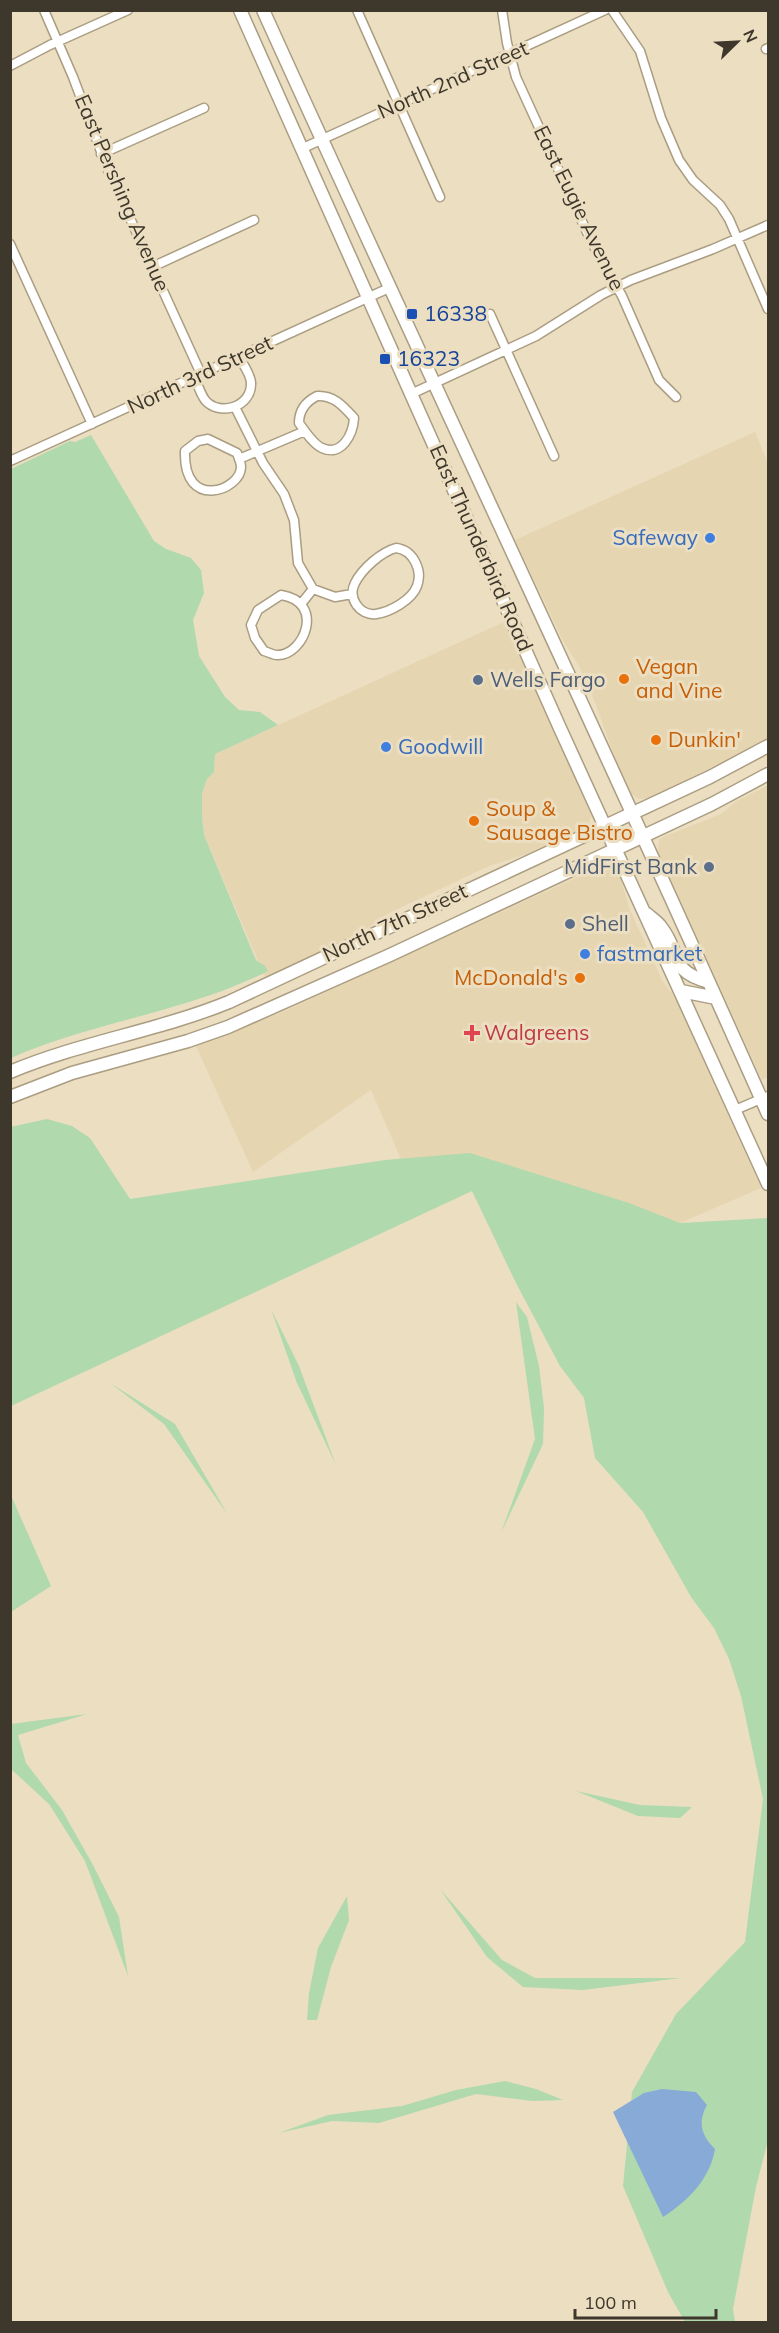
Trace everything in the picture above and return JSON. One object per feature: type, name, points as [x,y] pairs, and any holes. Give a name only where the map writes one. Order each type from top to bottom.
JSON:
[{"type":"main road","name":"East Thunderbird Road","points":[[240,10],[367,298],[768,1184]]},
{"type":"main road","name":"East Thunderbird Road","points":[[263,10],[716,998],[765,1097],[768,1114]]},
{"type":"main road","name":"North 7th Street","points":[[10,1072],[229,1002],[710,777],[768,746]]},
{"type":"main road","name":"North 7th Street","points":[[10,1097],[72,1073],[188,1041],[228,1027],[616,849],[726,797],[768,774]]},
{"type":"main road","points":[[643,910],[661,927],[683,971],[692,978],[709,982]]},
{"type":"main road","points":[[681,991],[716,998]]},
{"type":"street","name":"East Pershing Avenue","points":[[44,10],[59,42],[101,154],[152,267],[198,376],[206,401],[216,408],[235,407]]},
{"type":"street","points":[[10,66],[128,10]]},
{"type":"street","points":[[357,10],[440,197]]},
{"type":"street","name":"East Eugie Avenue","points":[[502,10],[516,77],[581,219],[617,287],[659,380],[676,396]]},
{"type":"street","name":"North 2nd Street","points":[[301,149],[605,10]]},
{"type":"street","points":[[612,10],[640,51],[661,118],[678,160],[693,180],[720,205],[729,219],[768,309]]},
{"type":"street","points":[[101,154],[204,108]]},
{"type":"street","points":[[152,267],[254,220]]},
{"type":"street","points":[[411,394],[536,336],[617,287],[648,272],[768,225]]},
{"type":"street","points":[[10,244],[92,424]]},
{"type":"street","name":"North 3rd Street","points":[[10,461],[389,288]]},
{"type":"street","points":[[490,314],[554,456]]},
{"type":"street","points":[[239,357],[251,383],[248,395],[240,405],[235,407],[257,453],[284,494],[291,509],[298,563],[313,589],[335,597],[352,594]]},
{"type":"street","points":[[317,396],[340,402],[354,418],[352,436],[343,445],[330,450],[320,448],[305,431],[299,423],[300,412],[317,396]]},
{"type":"street","points":[[239,459],[305,431]]},
{"type":"street","points":[[208,440],[237,453],[239,459],[241,468],[232,483],[213,491],[200,490],[192,482],[185,466],[185,451],[198,441],[208,440]]},
{"type":"street","points":[[404,548],[414,557],[419,572],[417,587],[396,607],[386,612],[370,614],[358,609],[352,594],[354,583],[376,558],[387,550],[404,548]]},
{"type":"street","points":[[301,604],[313,589]]},
{"type":"street","points":[[281,595],[294,598],[301,604],[305,609],[308,624],[303,639],[279,655],[264,651],[255,639],[251,625],[258,610],[281,595]]},
{"type":"street","points":[[735,1110],[765,1097]]},
{"type":"shaded area","points":[[755,432],[768,463],[768,739],[650,798],[639,799],[631,793],[579,666],[563,641],[515,540]]},
{"type":"shaded area","points":[[506,621],[590,812],[588,826],[537,851],[489,866],[387,914],[360,933],[265,977],[204,835],[202,793],[207,779],[214,772],[215,754]]},
{"type":"shaded area","points":[[767,786],[768,1077],[762,1080],[658,851],[659,840],[663,837],[721,814],[735,802]]},
{"type":"shaded area","points":[[606,864],[618,871],[630,910],[662,980],[675,998],[761,1188],[680,1223],[472,1154],[401,1159],[371,1090],[253,1172],[196,1046],[278,1014]]},
{"type":"green space","points":[[91,435],[154,541],[166,549],[191,558],[201,570],[204,593],[193,620],[199,656],[225,697],[239,710],[260,712],[278,725],[215,754],[214,772],[207,779],[202,793],[204,835],[256,960],[268,971],[204,997],[42,1045],[11,1058],[11,469],[70,441],[75,442]]},
{"type":"green space","points":[[47,1119],[72,1126],[90,1138],[130,1199],[385,1160],[470,1153],[629,1203],[680,1223],[767,1218],[768,2140],[756,2187],[733,2309],[735,2322],[685,2322],[668,2292],[623,2186],[632,2092],[676,2014],[745,1942],[763,1799],[741,1696],[729,1659],[714,1628],[691,1597],[643,1512],[595,1458],[584,1398],[560,1366],[516,1283],[472,1191],[11,1406],[10,1127]]},
{"type":"green space","points":[[516,1302],[527,1317],[539,1366],[544,1408],[543,1444],[501,1533],[535,1439]]},
{"type":"green space","points":[[271,1309],[299,1366],[336,1465],[297,1383]]},
{"type":"green space","points":[[110,1383],[175,1424],[228,1515],[164,1424]]},
{"type":"green space","points":[[10,1493],[51,1586],[11,1612],[10,1612]]},
{"type":"green space","points":[[87,1714],[18,1735],[26,1763],[62,1810],[119,1917],[128,1976],[85,1861],[49,1804],[11,1769],[11,1724]]},
{"type":"green space","points":[[576,1791],[640,1805],[692,1807],[680,1818],[638,1816]]},
{"type":"green space","points":[[440,1889],[502,1960],[535,1978],[681,1978],[583,1990],[523,1987],[487,1957]]},
{"type":"green space","points":[[347,1896],[349,1920],[331,1967],[317,2020],[307,2020],[309,1993],[318,1948]]},
{"type":"green space","points":[[505,2081],[536,2089],[563,2100],[533,2101],[476,2094],[379,2123],[332,2121],[279,2133],[328,2115],[402,2106],[456,2090]]},
{"type":"water","points":[[662,2089],[696,2092],[707,2105],[702,2118],[702,2129],[715,2149],[703,2179],[681,2204],[663,2217],[613,2112],[644,2093]]},
{"type":"place","name":"16338","points":[[412,314]]},
{"type":"place","name":"16323","points":[[385,359]]},
{"type":"place","name":"Safeway","points":[[710,538]]},
{"type":"place","name":"Vegan and Vine","points":[[624,679]]},
{"type":"place","name":"Wells Fargo","points":[[478,680]]},
{"type":"place","name":"Dunkin'","points":[[656,740]]},
{"type":"place","name":"Goodwill","points":[[386,747]]},
{"type":"place","name":"Soup & Sausage Bistro","points":[[474,821]]},
{"type":"place","name":"MidFirst Bank","points":[[709,867]]},
{"type":"place","name":"Shell","points":[[570,924]]},
{"type":"place","name":"fastmarket","points":[[585,954]]},
{"type":"place","name":"McDonald's","points":[[580,978]]},
{"type":"place","name":"Walgreens","points":[[472,1033]]}]
